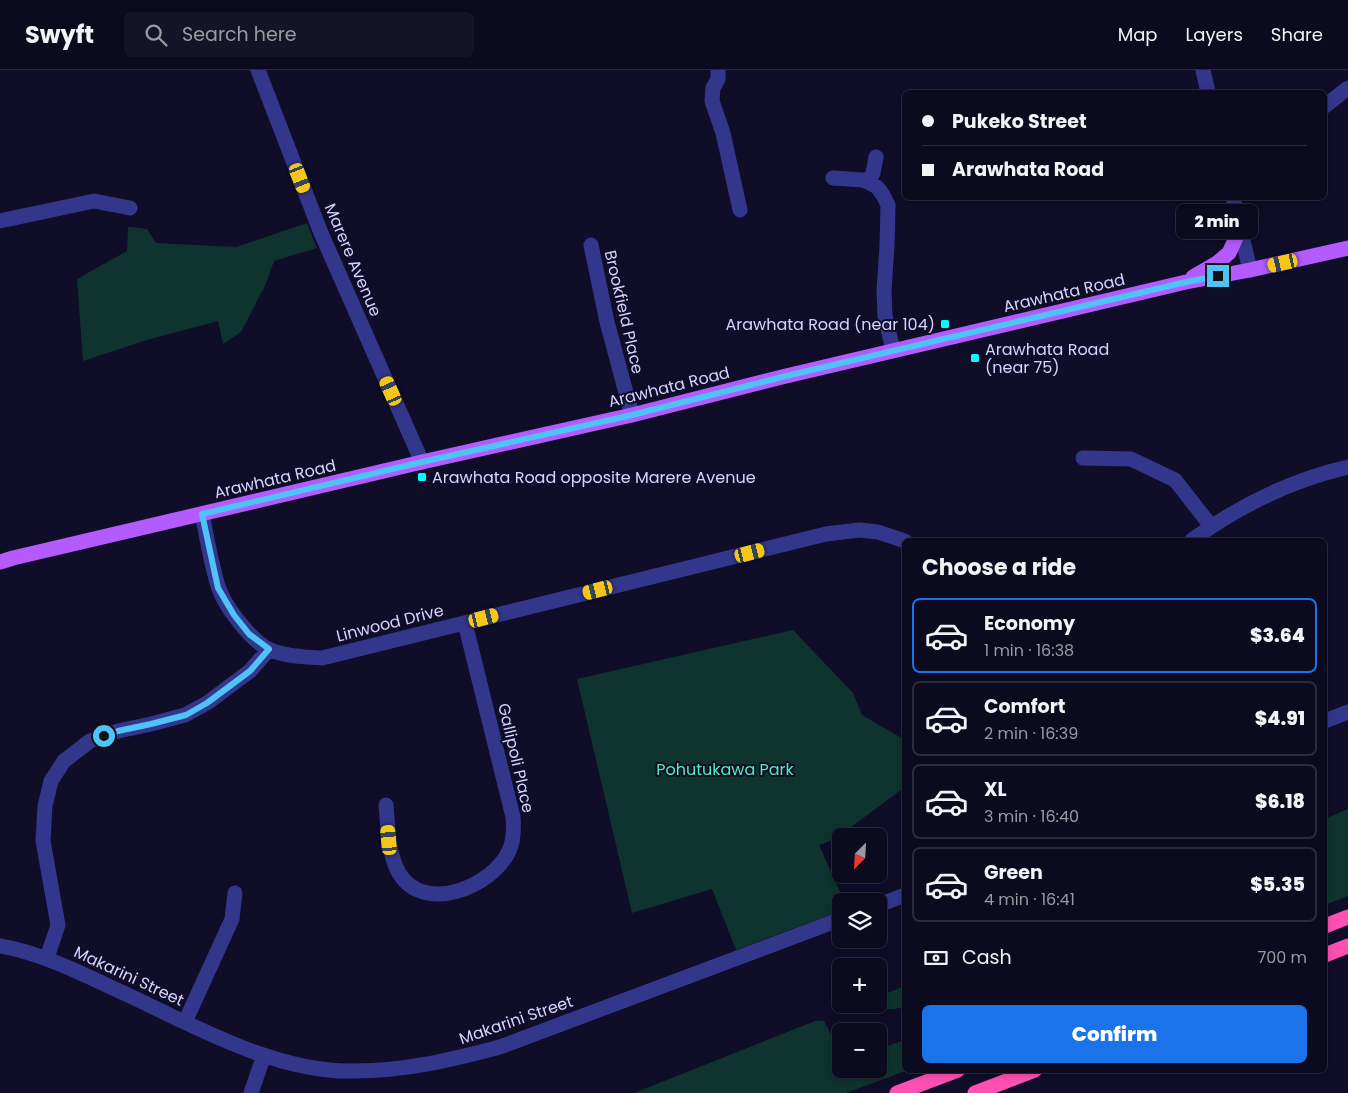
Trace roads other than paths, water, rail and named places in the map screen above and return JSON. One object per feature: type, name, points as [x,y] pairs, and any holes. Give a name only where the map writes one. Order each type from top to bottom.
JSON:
[{"type":"highway","points":[[1327,925],[1348,917]]},
{"type":"highway","points":[[1327,954],[1348,946]]},
{"type":"highway","points":[[897,1093],[950,1073]]},
{"type":"highway","points":[[975,1093],[1027,1073]]},
{"type":"main road","points":[[1186,282],[1217,263],[1229,253],[1240,229]]},
{"type":"main road","name":"Arawhata Road","points":[[0,562],[422,462],[632,415],[893,350],[1186,282],[1348,248]]},
{"type":"street","name":"Marere Avenue","points":[[258,70],[321,232],[422,462]]},
{"type":"street","points":[[1203,70],[1208,90]]},
{"type":"street","points":[[718,74],[713,88],[712,101],[723,133],[740,210]]},
{"type":"street","points":[[1327,104],[1348,88]]},
{"type":"street","points":[[868,182],[874,173],[876,157]]},
{"type":"street","points":[[833,178],[868,182],[877,187],[888,204],[884,291],[885,316],[893,350]]},
{"type":"street","points":[[1233,200],[1250,270]]},
{"type":"street","points":[[0,220],[94,201],[130,208]]},
{"type":"street","name":"Brookfield Place","points":[[590,245],[607,322],[632,415]]},
{"type":"street","points":[[1084,458],[1131,459],[1175,480],[1211,526]]},
{"type":"street","points":[[1195,538],[1211,526],[1260,498],[1309,478],[1348,467]]},
{"type":"street","name":"Linwood Drive","points":[[202,514],[218,588],[234,615],[249,634],[269,649],[296,657],[322,658],[826,534],[859,530],[878,532],[902,540]]},
{"type":"street","name":"Gallipoli Place","points":[[386,806],[389,840],[398,872],[407,883],[420,891],[431,894],[445,894],[480,882],[499,866],[510,850],[513,840],[513,817],[465,623]]},
{"type":"street","points":[[47,958],[58,925],[43,841],[45,806],[51,781],[64,761],[90,741],[118,731],[186,715],[207,703],[250,671],[269,649]]},
{"type":"street","points":[[1327,720],[1348,712]]},
{"type":"street","points":[[185,1022],[232,919],[235,893]]},
{"type":"street","points":[[887,902],[902,896]]},
{"type":"street","name":"Makarini Street","points":[[0,946],[47,958],[185,1022],[264,1055],[314,1068],[353,1072],[443,1062],[500,1047],[832,922]]},
{"type":"street","points":[[251,1093],[264,1055]]},
{"type":"place","name":"Arawhata Road (near 104)","points":[[945,324]]},
{"type":"place","name":"Arawhata Road (near 75)","points":[[975,358]]},
{"type":"place","name":"Arawhata Road opposite Marere Avenue","points":[[422,477]]},
{"type":"park label","name":"Pohutukawa Park","points":[[725,769]]}]
